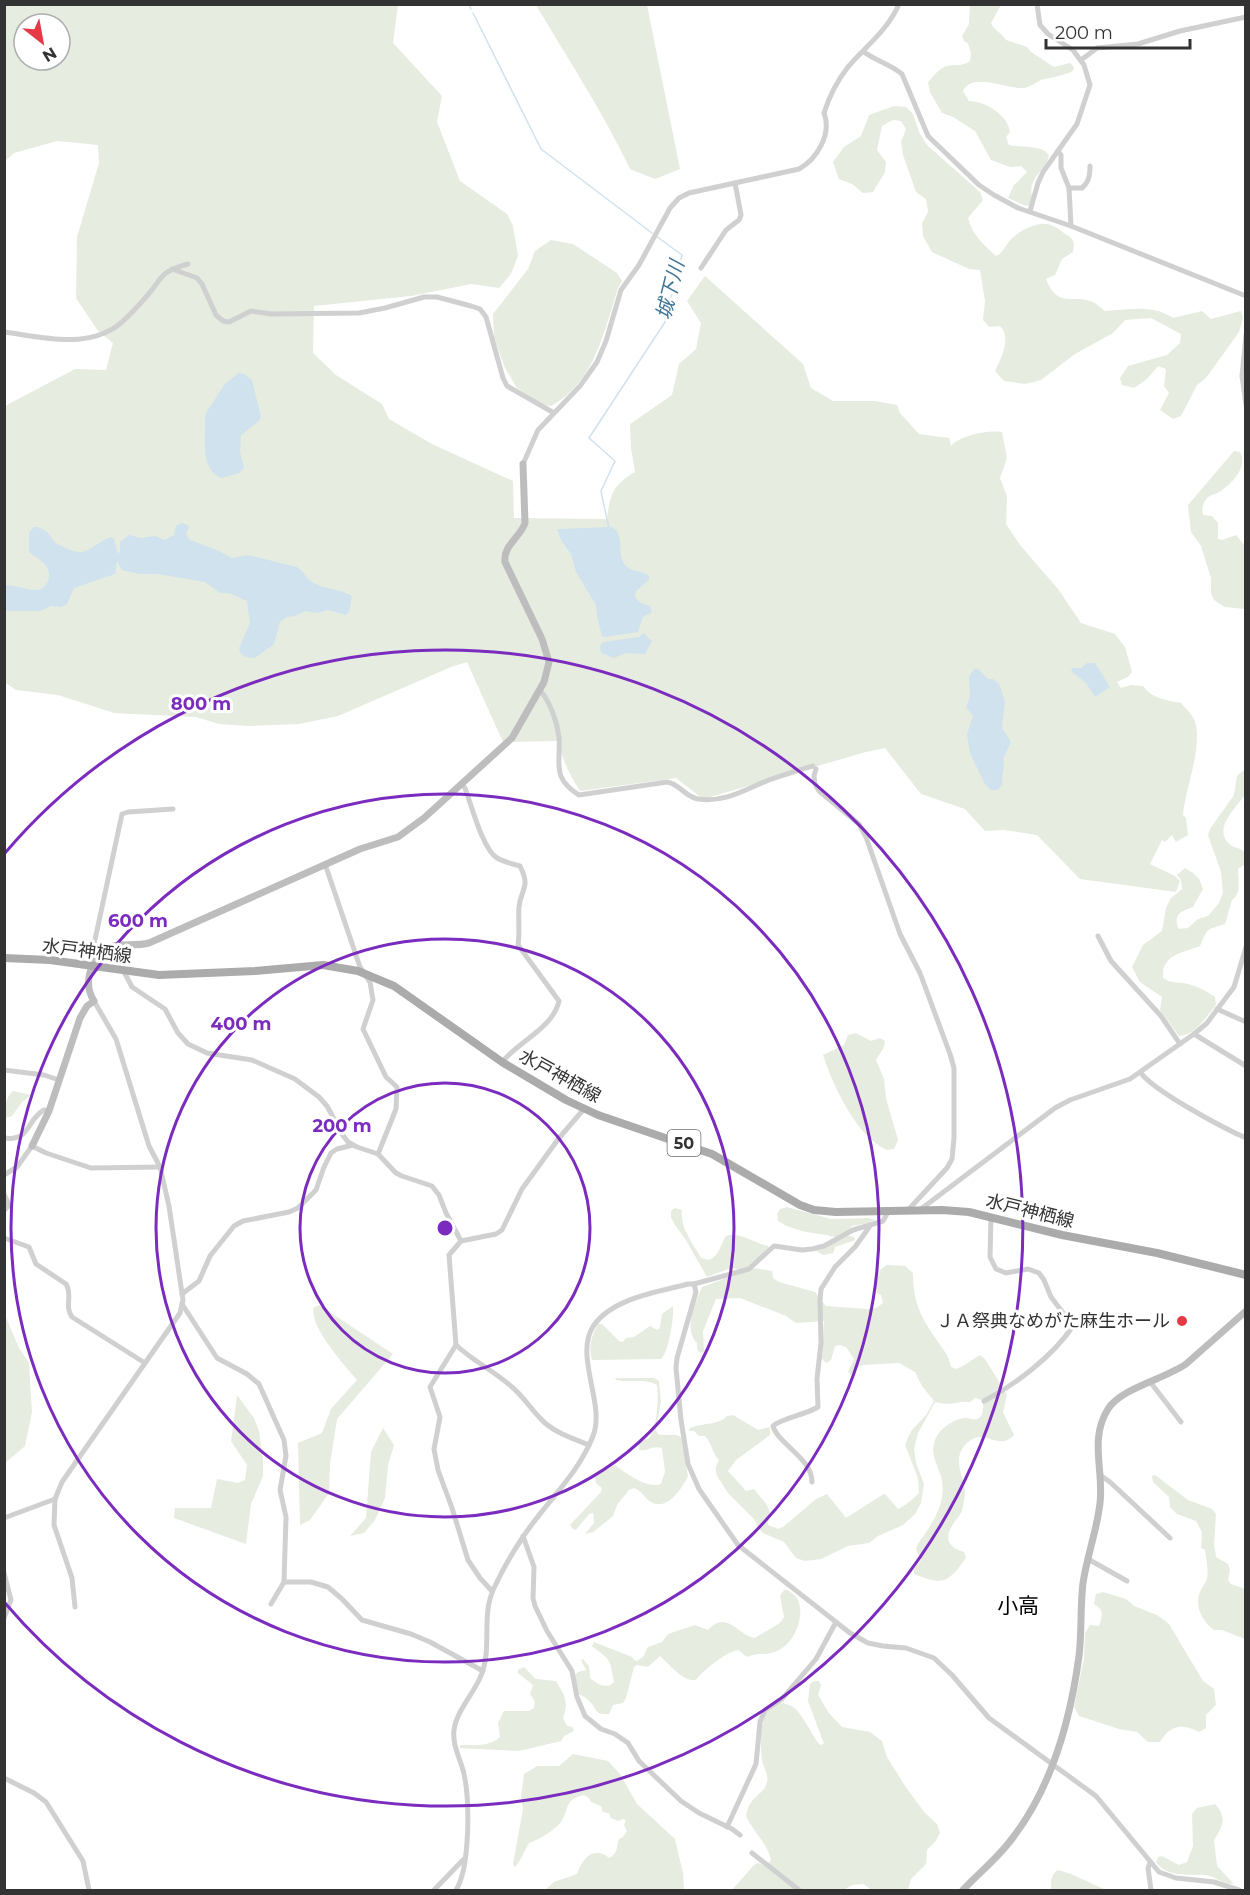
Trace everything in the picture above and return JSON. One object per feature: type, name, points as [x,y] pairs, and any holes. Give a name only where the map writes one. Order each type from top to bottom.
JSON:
[{"type":"main road","name":"水戸神栖線","points":[[4,958],[93,965],[159,975],[323,965],[364,973],[394,986],[502,1062],[584,1109],[712,1154],[740,1168],[781,1196],[807,1208],[836,1212],[962,1211],[1062,1235],[1157,1253],[1245,1275]]},
{"type":"street","points":[[75,1607],[72,1578],[54,1525],[55,1499],[62,1482],[180,1313],[183,1304],[169,1206],[160,1167],[149,1146],[116,1039],[89,993],[88,984],[98,955],[108,946],[135,946],[149,943],[325,864],[404,833],[512,738],[540,690],[549,669],[549,656],[504,557],[510,543],[525,523],[524,464],[533,437],[580,386],[597,362],[606,341],[621,290],[639,265],[670,208],[682,195],[799,169],[812,160],[820,147],[828,123],[824,113],[836,85],[849,66],[890,23],[899,4]]},
{"type":"street","points":[[1030,211],[1038,183],[1077,124],[1090,85],[1088,73],[1074,50],[1044,30],[1038,20],[1037,4]]},
{"type":"street","points":[[1081,60],[1097,48],[1138,44],[1245,17]]},
{"type":"street","points":[[864,52],[871,58],[895,68],[905,78],[924,129],[933,142],[986,190],[1006,203],[1071,226],[1245,296]]},
{"type":"street","points":[[1058,151],[1061,155],[1061,168],[1070,188],[1071,226]]},
{"type":"street","points":[[1070,188],[1084,187],[1090,175],[1090,166]]},
{"type":"street","points":[[701,268],[726,230],[741,215],[735,183]]},
{"type":"street","points":[[4,332],[53,339],[94,338],[125,320],[150,292],[160,276],[188,264]]},
{"type":"street","points":[[172,269],[197,278],[216,315],[223,321],[229,322],[251,311],[271,314],[359,313],[424,297],[437,297],[480,309],[486,317],[502,378],[507,386],[554,413]]},
{"type":"street","points":[[1245,335],[1242,376],[1245,405]]},
{"type":"street","points":[[540,690],[547,698],[559,738],[558,770],[573,791],[579,795],[667,782],[678,785],[692,797],[712,800],[739,794],[767,781],[815,768],[815,784],[819,791],[859,824],[866,837],[896,924],[920,972],[954,1068],[952,1159],[906,1211]]},
{"type":"street","points":[[461,784],[465,788],[492,854],[520,866],[524,874],[525,885],[519,910],[518,945],[559,1000],[558,1007],[544,1023],[502,1062]]},
{"type":"street","points":[[98,955],[93,949],[122,814],[173,809]]},
{"type":"street","points":[[325,864],[360,967],[370,982],[373,1000],[363,1029],[386,1077],[397,1087],[396,1109],[378,1154]]},
{"type":"street","points":[[1098,936],[1111,961],[1161,1016],[1180,1044]]},
{"type":"street","points":[[919,1210],[1062,1104],[1130,1079],[1194,1034],[1207,1023],[1234,987],[1245,947]]},
{"type":"street","points":[[123,970],[132,987],[165,1010],[178,1033],[188,1044],[207,1053],[252,1060],[295,1079],[319,1097],[327,1106],[342,1134],[353,1145],[378,1154],[396,1173],[427,1184],[435,1190],[462,1241]]},
{"type":"street","points":[[4,1175],[17,1167],[32,1146],[49,1111],[80,1018],[87,1006],[94,1002]]},
{"type":"street","points":[[1217,1009],[1245,1022]]},
{"type":"street","points":[[1194,1034],[1245,1066]]},
{"type":"street","points":[[4,1070],[44,1075],[58,1080]]},
{"type":"street","points":[[1141,1073],[1158,1088],[1245,1138]]},
{"type":"street","points":[[492,1591],[468,1560],[434,1454],[440,1417],[430,1387],[456,1345],[449,1255],[462,1241],[496,1234],[502,1230],[522,1189],[559,1138],[584,1109]]},
{"type":"street","points":[[4,1138],[20,1137],[39,1113],[44,1110],[49,1111]]},
{"type":"street","points":[[182,1294],[199,1281],[210,1256],[234,1226],[243,1221],[289,1212],[298,1208],[316,1190],[331,1153],[353,1145]]},
{"type":"street","points":[[32,1146],[46,1154],[91,1168],[160,1167]]},
{"type":"street","points":[[4,1194],[9,1202],[4,1211]]},
{"type":"street","points":[[456,1890],[461,1880],[467,1844],[466,1788],[464,1773],[456,1751],[454,1733],[462,1708],[483,1671],[492,1591],[523,1536],[566,1480],[589,1445],[596,1429],[587,1352],[588,1337],[594,1324],[618,1305],[748,1269],[774,1246],[812,1250],[824,1246],[853,1230],[883,1221],[888,1212]]},
{"type":"street","points":[[984,1401],[1006,1389],[1050,1353],[1073,1326],[1050,1297],[1039,1273],[1028,1269],[1006,1273],[996,1269],[990,1257],[991,1217]]},
{"type":"street","points":[[812,1482],[807,1468],[776,1433],[773,1426],[818,1407],[821,1290],[835,1267],[855,1247],[871,1225]]},
{"type":"street","points":[[4,1238],[29,1247],[36,1264],[66,1284],[69,1289],[68,1311],[72,1317],[145,1363]]},
{"type":"street","points":[[694,1284],[696,1292],[676,1368],[681,1420],[691,1473],[699,1490],[738,1545],[850,1633],[868,1643],[906,1648],[934,1658],[989,1718],[1103,1802],[1158,1872],[1170,1877],[1214,1882],[1239,1890]]},
{"type":"street","points":[[183,1304],[217,1358],[247,1374],[259,1384],[282,1432],[286,1456],[280,1485],[286,1517],[284,1582],[271,1604]]},
{"type":"street","points":[[963,1890],[1009,1843],[1038,1797],[1054,1766],[1076,1679],[1083,1585],[1100,1504],[1098,1445],[1106,1412],[1120,1397],[1186,1364],[1245,1311]]},
{"type":"street","points":[[456,1345],[469,1358],[495,1373],[514,1388],[545,1424],[589,1445]]},
{"type":"street","points":[[1151,1383],[1181,1422]]},
{"type":"street","points":[[1100,1475],[1170,1538]]},
{"type":"street","points":[[4,1518],[55,1499]]},
{"type":"street","points":[[523,1536],[534,1567],[535,1606],[572,1671],[577,1696],[585,1716],[601,1729],[615,1734],[628,1743],[639,1761],[681,1801],[740,1835]]},
{"type":"street","points":[[1088,1559],[1127,1581]]},
{"type":"street","points":[[4,1573],[11,1600],[4,1618]]},
{"type":"street","points":[[284,1582],[311,1582],[327,1587],[362,1620],[411,1634],[483,1671]]},
{"type":"street","points":[[727,1827],[756,1764],[762,1716],[770,1705],[782,1699],[816,1659],[836,1622]]},
{"type":"street","points":[[4,1778],[34,1793],[46,1803],[83,1861],[89,1890]]},
{"type":"street","points":[[752,1853],[799,1890]]},
{"type":"street","points":[[434,1890],[464,1858]]},
{"type":"street","points":[[1150,1863],[1148,1868],[1151,1890]]},
{"type":"shaded area","points":[[5,5],[398,5],[393,43],[442,96],[437,122],[460,181],[507,214],[513,226],[518,256],[511,274],[499,288],[471,284],[411,296],[314,306],[313,353],[336,375],[382,404],[389,419],[432,444],[513,481],[514,518],[607,519],[614,491],[622,481],[635,472],[630,424],[672,395],[679,364],[696,349],[701,323],[687,301],[705,276],[803,364],[811,388],[833,401],[875,401],[897,405],[900,413],[919,434],[949,438],[951,446],[975,434],[1002,432],[1007,458],[1000,478],[1007,496],[1006,524],[1020,545],[1058,589],[1081,623],[1115,634],[1125,647],[1132,672],[1128,677],[1117,682],[1121,688],[1131,685],[1143,686],[1155,696],[1181,703],[1194,719],[1197,743],[1183,815],[1186,818],[1188,835],[1176,842],[1172,835],[1165,842],[1162,840],[1150,864],[1175,876],[1180,881],[1176,892],[1080,879],[1037,835],[1004,830],[985,831],[965,809],[921,794],[885,748],[703,799],[676,778],[580,791],[567,768],[559,741],[503,742],[467,662],[338,716],[299,724],[247,726],[219,724],[196,717],[114,713],[58,695],[16,690],[4,682],[5,406],[75,369],[106,370],[113,343],[98,331],[76,298],[77,237],[99,163],[98,145],[57,141],[14,153],[5,161]]},
{"type":"shaded area","points":[[536,5],[647,5],[680,169],[655,179],[630,169],[597,106]]},
{"type":"shaded area","points":[[970,5],[1001,5],[991,23],[1006,40],[1027,47],[1054,67],[1070,63],[1074,67],[1069,73],[1041,80],[1029,87],[1017,88],[974,82],[963,91],[969,101],[988,106],[1005,120],[1010,132],[1006,137],[1009,145],[1041,149],[1049,155],[1046,164],[1032,185],[1032,204],[1026,206],[1008,198],[1014,185],[1027,172],[1021,166],[1010,167],[991,160],[975,131],[942,113],[930,92],[928,82],[939,70],[970,61],[971,53],[968,43],[962,36],[969,24]]},
{"type":"shaded area","points":[[894,106],[906,107],[913,114],[919,132],[927,145],[980,192],[983,200],[968,218],[975,235],[996,256],[1016,235],[1040,224],[1051,225],[1073,240],[1073,252],[1062,259],[1055,275],[1046,279],[1051,289],[1061,298],[1086,300],[1105,311],[1149,309],[1173,318],[1202,311],[1211,319],[1241,311],[1243,318],[1239,332],[1206,378],[1197,385],[1181,416],[1173,419],[1160,410],[1169,393],[1164,386],[1166,369],[1158,366],[1147,379],[1134,388],[1122,385],[1120,378],[1128,366],[1167,355],[1180,343],[1181,334],[1151,318],[1125,320],[1113,333],[1075,354],[1041,380],[1025,384],[1004,381],[995,371],[1004,348],[1005,336],[1000,326],[989,327],[983,320],[985,301],[980,270],[969,269],[932,252],[923,236],[922,223],[928,212],[926,199],[916,192],[903,155],[901,142],[906,129],[901,121],[893,120],[882,126],[877,150],[886,162],[885,172],[873,192],[863,193],[852,184],[839,179],[833,162],[844,147],[861,136],[869,115]]},
{"type":"shaded area","points":[[551,240],[573,244],[617,273],[622,281],[602,339],[587,370],[566,396],[551,406],[541,404],[517,388],[505,368],[494,338],[493,314],[528,269],[535,251]]},
{"type":"shaded area","points":[[1234,451],[1240,452],[1241,469],[1221,491],[1208,497],[1202,510],[1203,515],[1212,516],[1218,523],[1218,539],[1222,540],[1236,535],[1245,546],[1245,609],[1225,607],[1214,600],[1211,593],[1211,578],[1201,546],[1191,532],[1188,505]]},
{"type":"shaded area","points":[[1245,769],[1245,794],[1228,818],[1223,831],[1229,844],[1245,853],[1245,864],[1238,869],[1237,894],[1232,900],[1225,924],[1209,930],[1200,946],[1169,959],[1163,970],[1163,978],[1166,980],[1195,986],[1215,997],[1216,1005],[1200,1025],[1190,1033],[1179,1036],[1160,1010],[1162,997],[1140,982],[1132,967],[1143,945],[1162,931],[1166,908],[1171,898],[1182,889],[1181,880],[1177,875],[1185,868],[1199,879],[1203,889],[1193,907],[1181,912],[1177,917],[1179,929],[1188,928],[1198,919],[1208,916],[1219,903],[1223,893],[1221,872],[1208,835],[1234,795],[1237,776]]},
{"type":"shaded area","points":[[856,1033],[871,1041],[880,1038],[885,1041],[876,1060],[884,1079],[886,1098],[898,1140],[894,1149],[887,1150],[876,1143],[856,1122],[833,1081],[823,1055],[844,1045],[848,1035]]},
{"type":"shaded area","points":[[13,1091],[31,1095],[22,1102],[12,1116],[5,1118],[8,1097]]},
{"type":"shaded area","points":[[787,1207],[831,1219],[869,1218],[875,1220],[852,1226],[846,1235],[854,1237],[855,1240],[835,1247],[833,1253],[823,1255],[816,1251],[835,1237],[799,1230],[778,1221],[777,1214],[780,1209]]},
{"type":"shaded area","points":[[675,1208],[682,1210],[685,1229],[701,1258],[709,1260],[713,1258],[726,1236],[731,1235],[741,1236],[769,1248],[753,1265],[743,1270],[731,1268],[707,1277],[671,1217],[671,1211]]},
{"type":"shaded area","points":[[887,1265],[905,1266],[913,1273],[918,1308],[947,1355],[951,1367],[959,1368],[980,1355],[985,1359],[1007,1395],[1003,1412],[1014,1435],[1002,1441],[974,1438],[962,1448],[959,1461],[965,1495],[961,1513],[952,1526],[948,1538],[952,1546],[964,1552],[966,1558],[954,1573],[944,1580],[932,1580],[914,1574],[914,1569],[921,1560],[916,1549],[937,1512],[942,1495],[941,1476],[933,1450],[935,1440],[943,1429],[959,1419],[979,1418],[983,1411],[982,1400],[975,1398],[970,1402],[947,1404],[936,1402],[934,1404],[918,1433],[914,1449],[916,1463],[924,1484],[921,1503],[915,1514],[903,1525],[878,1536],[869,1543],[848,1546],[821,1559],[805,1561],[796,1558],[784,1542],[763,1533],[758,1528],[755,1520],[728,1493],[716,1474],[719,1460],[705,1436],[689,1431],[694,1427],[733,1415],[758,1430],[770,1427],[770,1435],[736,1460],[728,1471],[746,1491],[754,1489],[769,1509],[768,1525],[778,1529],[816,1499],[827,1494],[846,1518],[885,1494],[898,1509],[912,1500],[919,1493],[918,1478],[905,1445],[911,1431],[926,1415],[934,1401],[922,1386],[915,1372],[899,1363],[863,1365],[851,1375],[848,1372],[854,1359],[846,1347],[835,1346],[831,1360],[826,1363],[822,1359],[824,1321],[796,1323],[786,1316],[740,1298],[716,1299],[703,1331],[704,1352],[700,1353],[697,1349],[697,1343],[691,1330],[692,1316],[702,1287],[754,1268],[772,1271],[773,1278],[779,1282],[815,1292],[826,1306],[867,1309],[876,1308],[883,1303],[875,1284],[880,1270]]},
{"type":"shaded area","points":[[319,1305],[393,1354],[337,1419],[330,1464],[329,1493],[310,1520],[300,1525],[298,1443],[322,1433],[331,1409],[357,1380],[329,1346],[317,1326],[313,1308]]},
{"type":"shaded area","points":[[673,1306],[669,1342],[661,1359],[592,1360],[591,1341],[598,1324],[602,1324],[619,1341],[623,1342],[626,1338],[634,1337],[650,1326],[657,1330],[660,1328],[662,1314]]},
{"type":"shaded area","points":[[5,1315],[19,1348],[29,1363],[32,1412],[25,1446],[5,1463]]},
{"type":"shaded area","points":[[615,1378],[654,1378],[659,1381],[661,1402],[656,1430],[658,1434],[681,1437],[688,1476],[679,1491],[664,1503],[653,1503],[637,1489],[629,1490],[617,1505],[613,1516],[593,1532],[585,1534],[594,1523],[593,1513],[589,1514],[576,1530],[570,1525],[601,1492],[602,1488],[596,1483],[595,1477],[598,1473],[615,1465],[637,1480],[655,1485],[661,1484],[665,1472],[662,1448],[639,1450],[639,1441],[644,1438],[648,1439],[655,1422],[657,1385],[648,1382],[621,1381]]},
{"type":"shaded area","points":[[237,1395],[254,1418],[259,1431],[263,1461],[263,1476],[251,1504],[246,1544],[174,1518],[175,1508],[211,1508],[217,1479],[238,1483],[245,1480],[247,1465],[231,1441]]},
{"type":"shaded area","points":[[383,1428],[394,1445],[388,1465],[385,1498],[375,1520],[364,1533],[350,1536],[366,1518],[371,1452]]},
{"type":"shaded area","points":[[1155,1475],[1188,1500],[1212,1509],[1216,1514],[1214,1544],[1216,1557],[1228,1564],[1230,1570],[1228,1580],[1231,1584],[1245,1589],[1245,1639],[1222,1630],[1214,1630],[1203,1618],[1198,1597],[1208,1572],[1205,1550],[1201,1548],[1202,1532],[1196,1521],[1177,1514],[1170,1507],[1169,1497],[1153,1482],[1152,1476]]},
{"type":"shaded area","points":[[784,1590],[795,1595],[800,1606],[800,1613],[794,1635],[779,1650],[747,1657],[738,1650],[733,1651],[715,1662],[696,1680],[682,1676],[660,1656],[648,1667],[637,1665],[634,1667],[626,1698],[623,1703],[613,1705],[609,1714],[598,1712],[586,1698],[579,1694],[575,1675],[586,1670],[581,1660],[583,1659],[589,1666],[590,1678],[605,1686],[614,1682],[609,1661],[592,1646],[594,1642],[637,1661],[643,1657],[648,1647],[662,1642],[668,1634],[695,1625],[708,1630],[715,1624],[726,1623],[755,1638],[780,1623],[784,1617],[780,1596]]},
{"type":"shaded area","points":[[1103,1592],[1126,1599],[1134,1606],[1157,1615],[1169,1624],[1203,1681],[1214,1689],[1216,1705],[1206,1715],[1206,1728],[1199,1732],[1187,1727],[1177,1727],[1168,1732],[1160,1742],[1148,1742],[1137,1732],[1119,1729],[1079,1716],[1074,1707],[1084,1658],[1085,1633],[1090,1625],[1099,1626],[1102,1613],[1100,1608],[1094,1604],[1096,1594]]},
{"type":"shaded area","points":[[524,1667],[536,1679],[556,1681],[565,1699],[566,1708],[563,1718],[567,1726],[572,1727],[574,1731],[564,1736],[561,1741],[519,1751],[459,1748],[461,1745],[486,1744],[500,1737],[498,1723],[504,1711],[529,1711],[534,1708],[535,1702],[530,1694],[533,1685],[518,1673],[518,1670]]},
{"type":"shaded area","points":[[819,1681],[821,1685],[818,1695],[829,1713],[842,1727],[870,1732],[882,1741],[887,1757],[907,1789],[925,1813],[937,1824],[940,1833],[927,1850],[926,1864],[911,1879],[908,1890],[872,1890],[863,1884],[852,1885],[844,1890],[732,1890],[753,1866],[758,1863],[766,1866],[771,1860],[767,1849],[746,1816],[751,1803],[767,1782],[761,1745],[764,1718],[773,1705],[780,1703],[793,1707],[801,1715],[820,1745],[824,1744],[808,1701],[810,1684]]},
{"type":"shaded area","points":[[573,1754],[608,1761],[620,1774],[637,1804],[675,1839],[683,1873],[684,1890],[545,1890],[554,1882],[577,1874],[589,1855],[598,1853],[609,1858],[614,1855],[619,1839],[627,1831],[624,1825],[626,1820],[618,1821],[611,1818],[609,1813],[603,1812],[601,1806],[591,1802],[584,1795],[570,1802],[564,1817],[555,1828],[529,1843],[515,1867],[513,1864],[523,1809],[521,1797],[524,1774],[537,1766],[559,1766]]},
{"type":"shaded area","points":[[1215,1804],[1222,1818],[1220,1831],[1214,1840],[1217,1866],[1233,1884],[1205,1875],[1185,1875],[1166,1871],[1156,1862],[1158,1857],[1162,1856],[1179,1865],[1187,1862],[1193,1846],[1192,1814],[1197,1808]]},
{"type":"shaded area","points":[[1058,1870],[1106,1890],[1051,1890],[1052,1877]]},
{"type":"water","points":[[239,373],[252,380],[261,417],[241,435],[240,452],[244,468],[239,473],[222,478],[210,468],[207,460],[205,417],[225,384]]},
{"type":"water","points":[[182,523],[189,526],[186,534],[190,540],[232,558],[248,555],[297,567],[314,583],[352,596],[349,612],[346,615],[328,610],[318,613],[305,611],[286,617],[280,622],[274,644],[255,658],[246,657],[241,654],[239,648],[250,623],[247,601],[229,593],[220,593],[205,582],[122,570],[117,561],[115,574],[74,588],[67,604],[61,607],[51,606],[40,611],[5,611],[5,585],[38,590],[48,581],[47,566],[29,552],[29,533],[34,527],[44,530],[60,545],[79,552],[88,550],[111,537],[114,539],[118,554],[120,542],[129,535],[141,538],[155,536],[165,540],[174,535],[176,526]]},
{"type":"water","points":[[611,527],[618,533],[625,565],[649,576],[649,580],[636,591],[635,597],[639,602],[650,606],[652,612],[643,617],[638,632],[605,637],[602,636],[596,605],[576,572],[571,554],[561,540],[557,529]]},
{"type":"water","points":[[643,633],[652,641],[645,654],[626,653],[614,658],[602,653],[599,648],[603,642],[639,637]]},
{"type":"water","points":[[1087,663],[1095,663],[1110,687],[1095,697],[1086,683],[1071,671]]},
{"type":"water","points":[[974,669],[978,669],[988,679],[993,679],[999,684],[1005,701],[1002,728],[1011,742],[1003,759],[1003,784],[997,790],[991,790],[985,784],[970,753],[967,734],[973,716],[966,707],[970,697],[969,677]]},
{"type":"waterway","name":"城下川","points":[[469,4],[471,9]]},
{"type":"waterway","name":"城下川","points":[[473,13],[541,149],[652,233]]},
{"type":"waterway","name":"城下川","points":[[609,529],[601,491],[615,461],[589,438],[665,322],[682,255],[656,236]]},
{"type":"place","name":"ＪＡ祭典なめがた麻生ホール","points":[[1182,1321]]},
{"type":"district","name":"小高","points":[[1018,1606]]}]
